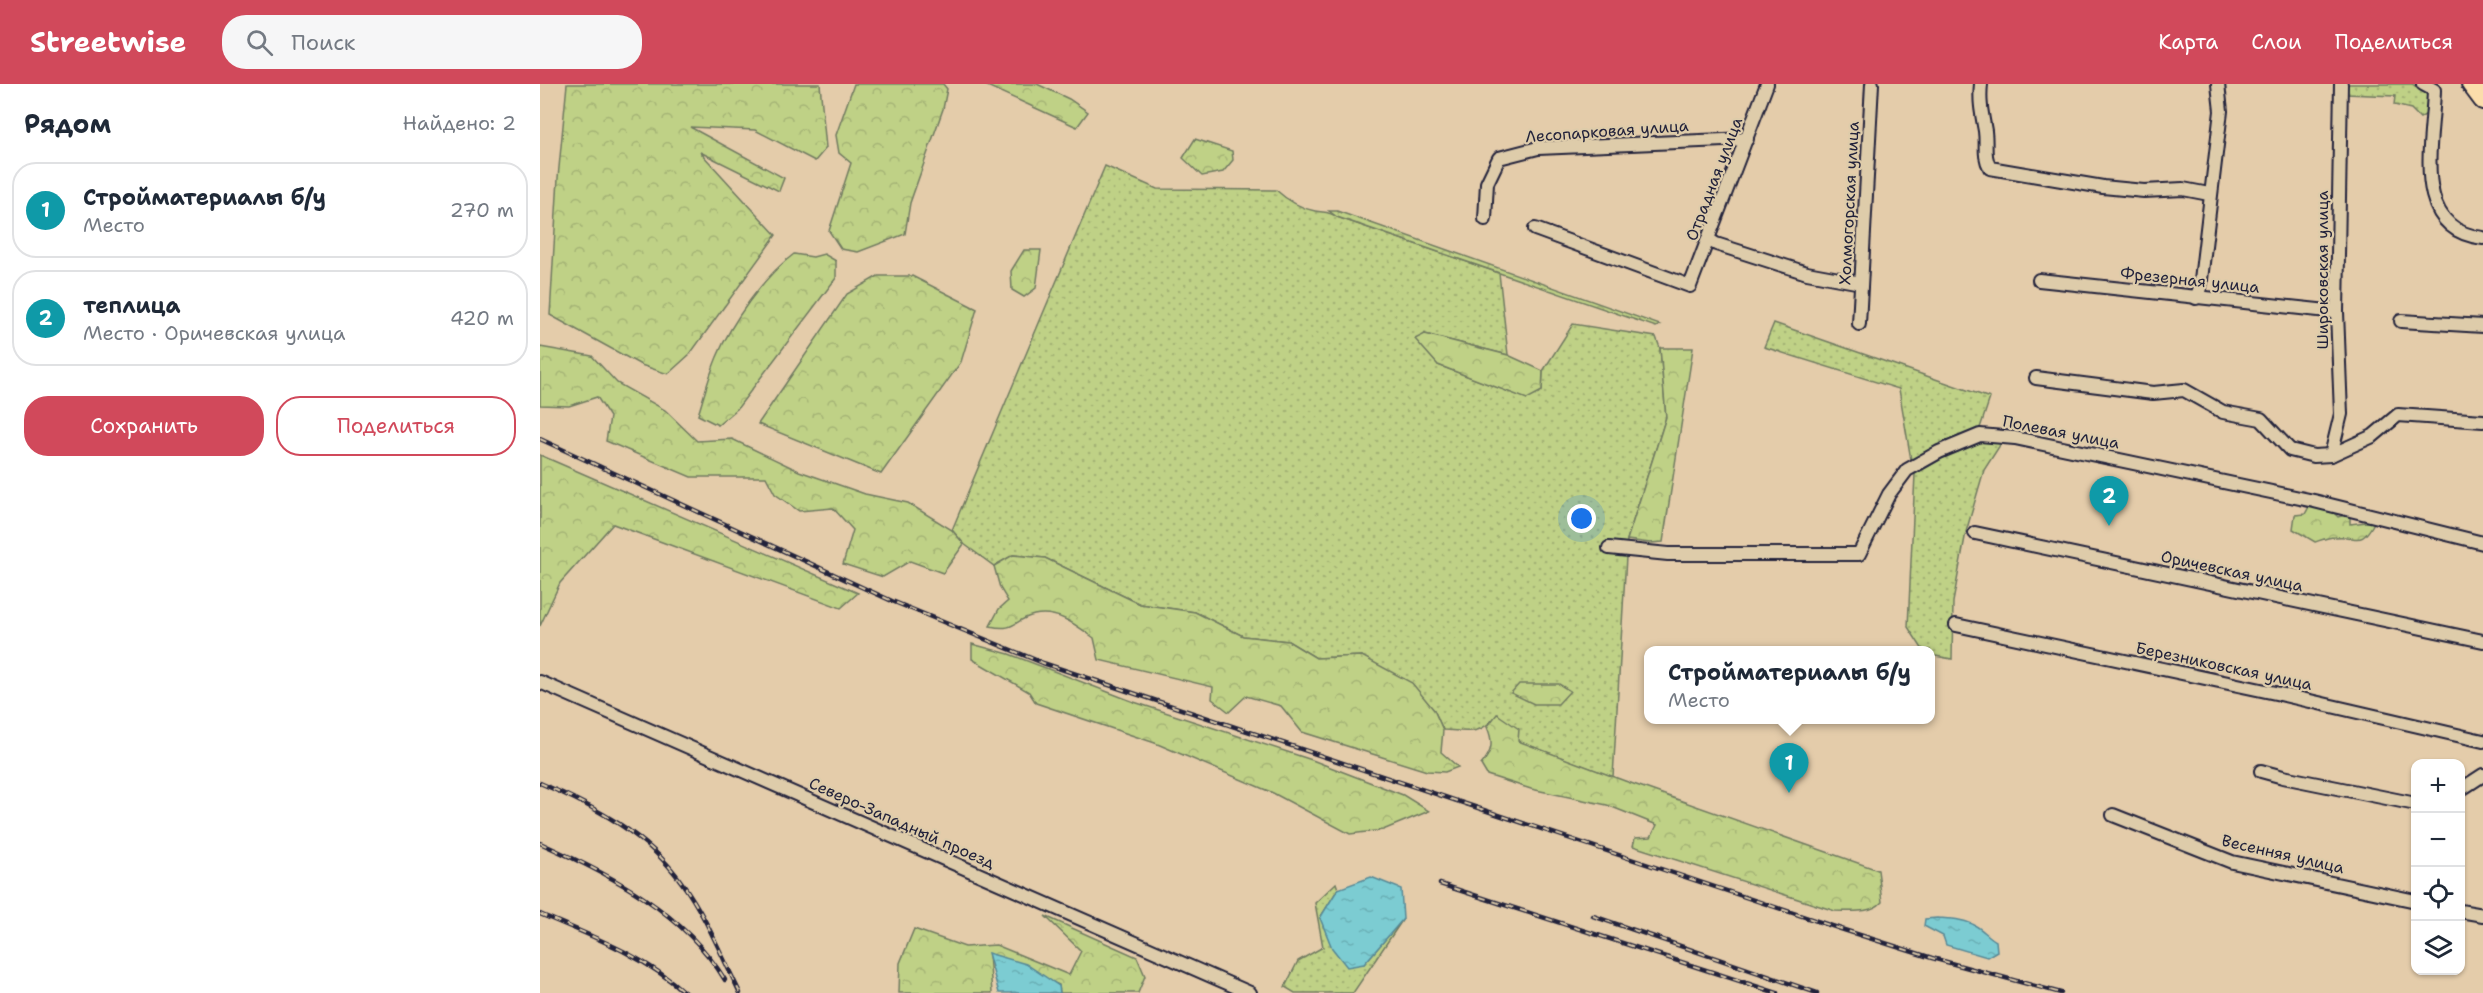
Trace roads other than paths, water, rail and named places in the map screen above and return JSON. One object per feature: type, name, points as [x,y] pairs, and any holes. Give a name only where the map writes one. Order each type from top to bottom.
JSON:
[{"type":"highway","points":[[2472,84],[2483,100]]},
{"type":"street","name":"Отрадная улица","points":[[1535,229],[1690,286],[1767,84]]},
{"type":"street","name":"Холмогорская улица","points":[[1859,324],[1872,84]]},
{"type":"street","points":[[1981,84],[1979,104],[1985,133],[1984,158],[1990,168],[2103,187],[2144,191],[2183,189],[2209,194]]},
{"type":"street","points":[[2196,298],[2200,288],[2209,194],[2221,111],[2218,84]]},
{"type":"street","name":"Широковская улица","points":[[2331,455],[2341,414],[2337,312],[2341,84]]},
{"type":"street","points":[[2423,84],[2434,90],[2430,159],[2432,196],[2435,207],[2442,219],[2455,229],[2469,237],[2483,238]]},
{"type":"street","name":"Лесопарковая улица","points":[[1485,219],[1487,183],[1499,158],[1538,148],[1747,139]]},
{"type":"street","points":[[1708,239],[1716,244],[1807,273],[1861,283]]},
{"type":"street","name":"Фрезерная улица","points":[[2039,280],[2337,312]]},
{"type":"street","points":[[2402,321],[2483,326]]},
{"type":"street","points":[[2036,378],[2153,393],[2184,390],[2223,412],[2260,419],[2290,450],[2314,456],[2331,455],[2373,436],[2398,415],[2483,421]]},
{"type":"street","name":"Полевая улица","points":[[1609,548],[1668,554],[1859,554],[1889,494],[1907,470],[1939,452],[1980,435],[2015,438],[2314,501],[2483,543]]},
{"type":"street","name":"Оричевская улица","points":[[1975,533],[2483,641]]},
{"type":"street","name":"Березниковская улица","points":[[1956,625],[2280,694],[2483,741]]},
{"type":"street","name":"Северо-Западный проезд","points":[[540,682],[1250,993]]},
{"type":"street","points":[[2261,771],[2411,803]]},
{"type":"street","points":[[2465,787],[2483,775]]},
{"type":"street","name":"Весенняя улица","points":[[2113,815],[2232,862],[2411,900]]},
{"type":"street","points":[[2465,912],[2483,915]]},
{"type":"water","points":[[1371,877],[1401,889],[1403,919],[1364,964],[1347,967],[1332,948],[1320,918],[1338,889]]},
{"type":"water","points":[[1925,919],[1962,921],[1976,926],[1996,941],[1997,951],[1987,957],[1946,945],[1943,936],[1924,926]]},
{"type":"water","points":[[988,953],[1026,964],[1059,986],[1060,993],[999,993]]},
{"type":"railway","points":[[540,439],[892,601],[1043,663],[1844,930],[1932,958],[2061,993]]},
{"type":"railway","points":[[540,783],[580,801],[618,823],[653,850],[682,883],[699,909],[740,993]]},
{"type":"railway","points":[[540,843],[619,882],[667,915],[689,934],[725,980]]},
{"type":"railway","points":[[1440,884],[1777,993]]},
{"type":"railway","points":[[540,914],[635,957],[685,993]]},
{"type":"railway","points":[[1593,916],[1817,993]]},
{"type":"place","name":"теплица","points":[[2109,526]]},
{"type":"place","name":"Стройматериалы б/у","points":[[1789,793]]}]
